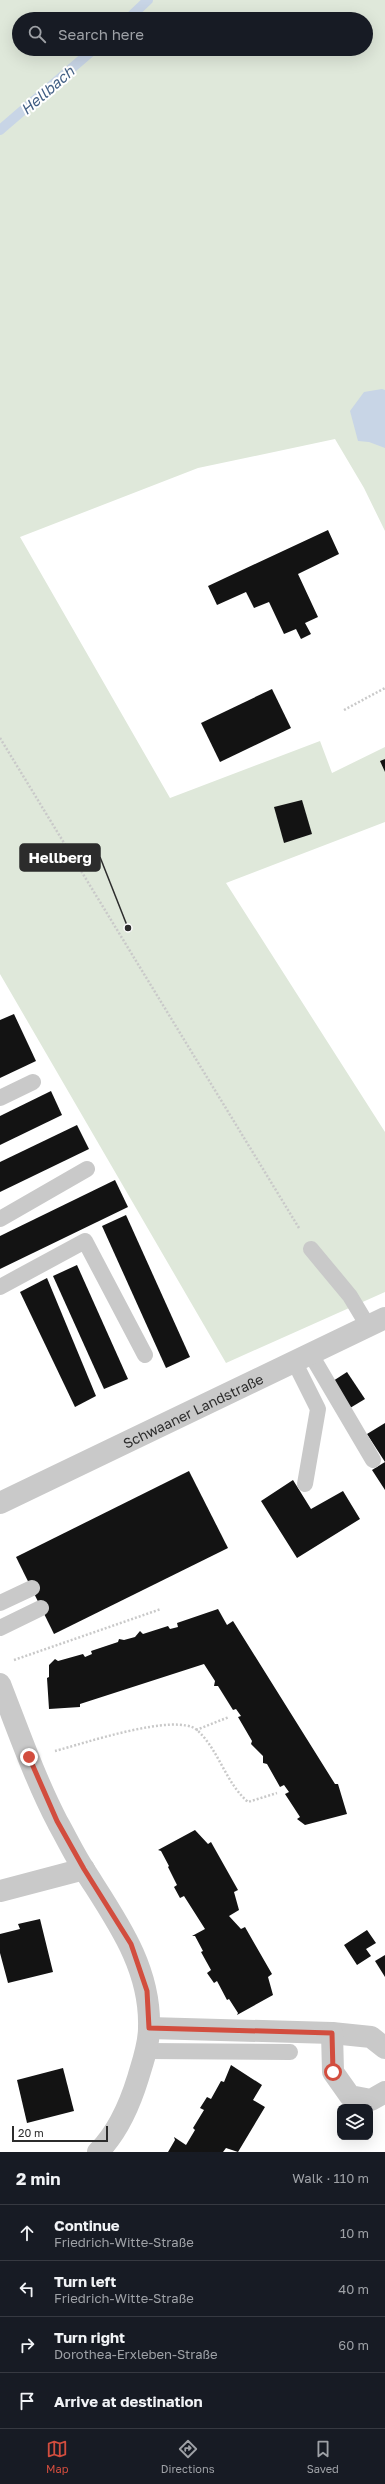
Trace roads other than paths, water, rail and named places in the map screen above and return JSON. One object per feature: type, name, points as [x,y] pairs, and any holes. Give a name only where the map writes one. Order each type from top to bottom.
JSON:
[{"type":"street","name":"Schwaaner Landstraße","points":[[0,1503],[302,1357],[379,1324]]},
{"type":"street","points":[[0,1684],[29,1757],[57,1821],[84,1869],[131,1944],[147,1991],[149,2028],[146,2051],[133,2092],[118,2125],[98,2152]]},
{"type":"street","points":[[0,1891],[84,1869]]},
{"type":"street","points":[[149,2028],[332,2033],[371,2037],[385,2048]]},
{"type":"street","points":[[332,2033],[333,2072],[350,2096],[371,2100],[385,2092]]},
{"type":"lane","points":[[0,1098],[33,1082]]},
{"type":"lane","points":[[0,1219],[87,1169]]},
{"type":"lane","points":[[0,1287],[85,1241],[145,1355]]},
{"type":"lane","points":[[311,1249],[350,1296],[379,1324]]},
{"type":"lane","points":[[302,1357],[373,1460]]},
{"type":"lane","points":[[302,1357],[318,1409],[305,1484]]},
{"type":"lane","points":[[0,1603],[32,1588]]},
{"type":"lane","points":[[0,1628],[41,1608]]},
{"type":"lane","points":[[146,2051],[290,2052]]},
{"type":"water","points":[[382,389],[385,390],[385,448],[369,442],[358,441],[350,411],[364,392]]},
{"type":"waterway","name":"Hellbach","points":[[135,12],[148,0]]},
{"type":"waterway","name":"Hellbach","points":[[0,130],[86,56]]},
{"type":"place","name":"Hellberg","points":[[128,928]]}]
